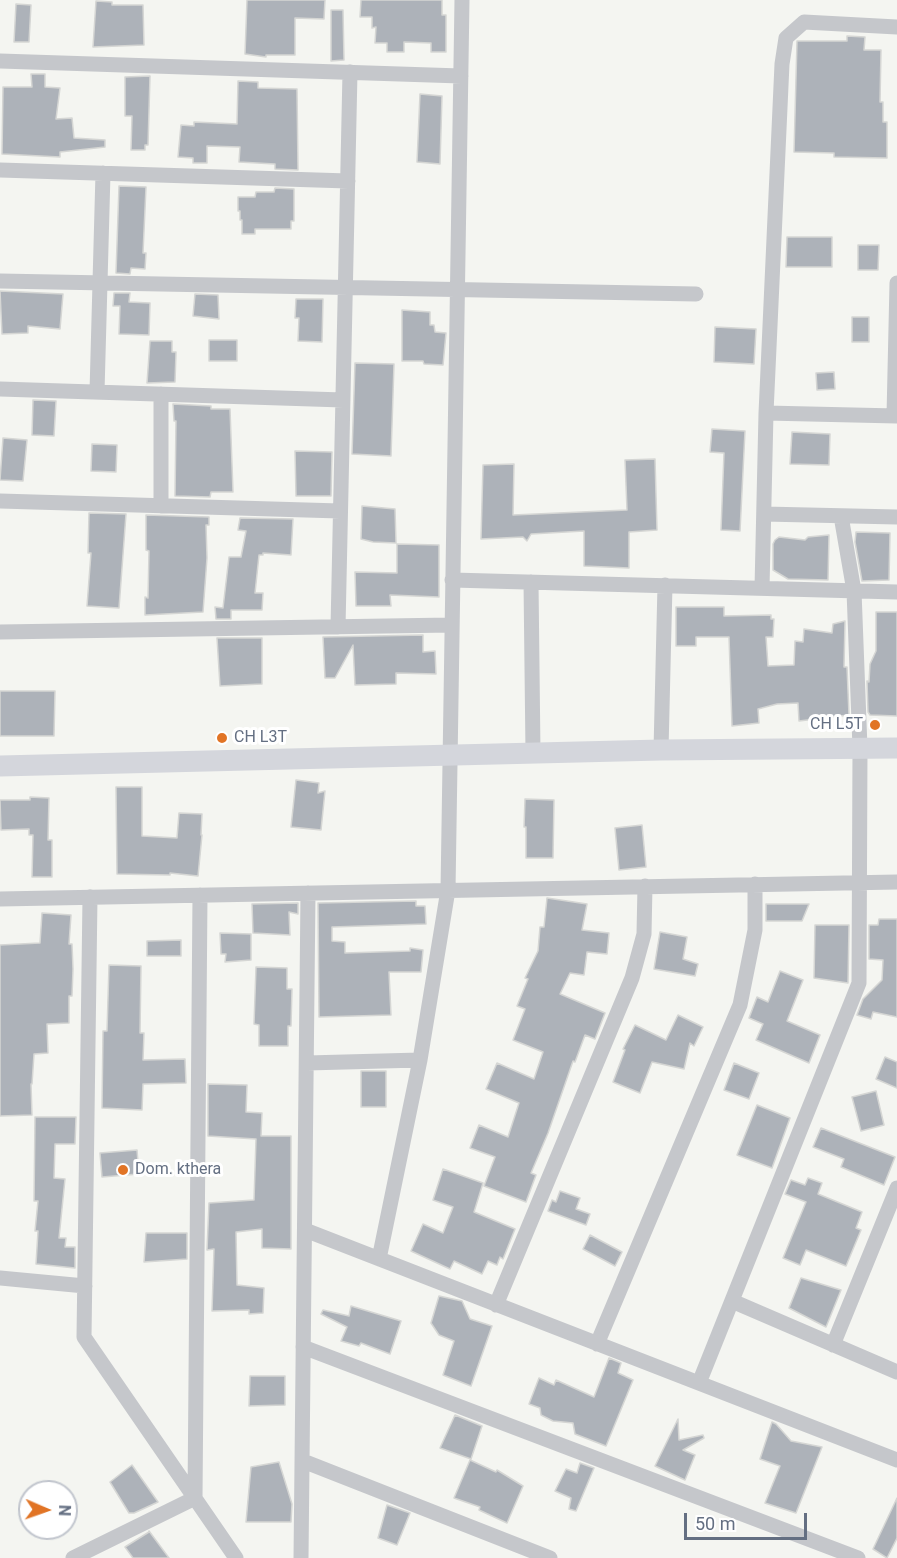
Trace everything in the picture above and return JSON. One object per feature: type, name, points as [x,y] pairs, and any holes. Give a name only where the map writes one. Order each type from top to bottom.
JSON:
[{"type":"street","points":[[379,1259],[420,1060],[448,890],[462,0]]},
{"type":"street","points":[[762,588],[766,413],[782,76],[786,38],[804,22],[897,27]]},
{"type":"street","points":[[0,61],[461,76]]},
{"type":"street","points":[[338,627],[350,72]]},
{"type":"street","points":[[0,170],[348,181]]},
{"type":"street","points":[[97,392],[103,173]]},
{"type":"street","points":[[0,281],[696,294]]},
{"type":"street","points":[[766,413],[895,416],[897,283]]},
{"type":"street","points":[[0,389],[343,400]]},
{"type":"street","points":[[161,394],[161,506]]},
{"type":"street","points":[[0,501],[340,511]]},
{"type":"street","points":[[764,514],[897,517]]},
{"type":"street","points":[[699,1383],[858,983],[860,748],[854,591],[841,516]]},
{"type":"street","points":[[452,580],[897,592]]},
{"type":"street","points":[[531,582],[533,753]]},
{"type":"street","points":[[661,750],[665,585]]},
{"type":"street","points":[[0,632],[452,625]]},
{"type":"street","points":[[0,766],[661,750],[897,748]]},
{"type":"street","points":[[0,899],[897,882]]},
{"type":"street","points":[[597,1344],[740,1005],[755,930],[755,884]]},
{"type":"street","points":[[496,1305],[632,978],[644,934],[645,886]]},
{"type":"street","points":[[302,1558],[308,893]]},
{"type":"street","points":[[195,1498],[200,895]]},
{"type":"street","points":[[90,897],[84,1337],[195,1498],[232,1557]]},
{"type":"street","points":[[307,1063],[420,1060]]},
{"type":"street","points":[[833,1345],[897,1188]]},
{"type":"street","points":[[305,1230],[897,1460]]},
{"type":"street","points":[[0,1278],[85,1286]]},
{"type":"street","points":[[732,1301],[897,1372]]},
{"type":"street","points":[[303,1347],[858,1558]]},
{"type":"street","points":[[303,1461],[550,1558]]},
{"type":"street","points":[[73,1558],[195,1498]]},
{"type":"building","points":[[247,0],[325,0],[324,19],[295,18],[295,55],[266,55],[266,57],[245,54]]},
{"type":"building","points":[[361,0],[442,0],[442,15],[446,15],[446,52],[431,52],[431,43],[404,42],[404,52],[387,52],[387,43],[375,43],[376,27],[372,28],[372,17],[360,17]]},
{"type":"building","points":[[96,1],[112,2],[112,5],[143,5],[144,45],[93,47]]},
{"type":"building","points":[[16,4],[31,5],[29,42],[14,42]]},
{"type":"building","points":[[331,10],[343,10],[344,60],[331,61]]},
{"type":"building","points":[[847,36],[865,37],[864,50],[881,50],[880,102],[883,102],[883,122],[887,122],[887,158],[834,157],[834,153],[794,152],[797,41],[847,41]]},
{"type":"building","points":[[31,74],[45,74],[45,87],[60,88],[56,119],[72,118],[74,138],[105,140],[105,147],[60,152],[60,157],[2,154],[3,87],[32,87]]},
{"type":"building","points":[[150,76],[148,145],[145,145],[145,150],[131,150],[132,116],[125,116],[125,77]]},
{"type":"building","points":[[238,81],[258,82],[258,88],[297,89],[298,170],[275,169],[275,164],[239,162],[240,147],[207,146],[207,163],[193,163],[193,158],[178,157],[181,125],[194,126],[194,122],[237,124]]},
{"type":"building","points":[[420,94],[442,96],[440,164],[417,162]]},
{"type":"building","points":[[119,186],[146,187],[143,253],[146,253],[145,269],[131,268],[130,274],[116,273]]},
{"type":"building","points":[[275,188],[294,189],[294,221],[291,221],[291,229],[255,229],[255,234],[242,234],[238,197],[255,197],[256,192],[274,192]]},
{"type":"building","points":[[787,237],[832,237],[832,267],[786,267]]},
{"type":"building","points":[[858,245],[879,245],[878,270],[858,270]]},
{"type":"building","points":[[0,291],[63,294],[60,329],[28,326],[28,333],[2,334]]},
{"type":"building","points":[[114,293],[130,293],[129,302],[150,303],[149,335],[119,334],[120,306],[113,306]]},
{"type":"building","points":[[195,294],[218,295],[219,319],[193,316]]},
{"type":"building","points":[[296,299],[323,299],[322,342],[298,341],[299,318],[295,318]]},
{"type":"building","points":[[402,310],[430,312],[430,325],[434,325],[435,332],[446,333],[443,365],[424,364],[423,361],[402,361]]},
{"type":"building","points":[[852,317],[869,317],[869,342],[852,342]]},
{"type":"building","points":[[715,327],[756,329],[754,364],[714,362]]},
{"type":"building","points":[[209,340],[237,340],[237,361],[209,361]]},
{"type":"building","points":[[150,341],[172,341],[172,352],[176,352],[175,382],[147,383]]},
{"type":"building","points":[[355,363],[394,364],[391,456],[352,454]]},
{"type":"building","points":[[834,372],[835,389],[817,390],[816,373]]},
{"type":"building","points":[[33,400],[56,401],[54,436],[32,435]]},
{"type":"building","points":[[173,404],[230,409],[233,492],[211,492],[210,497],[175,496],[176,421],[174,421]]},
{"type":"building","points":[[712,429],[745,431],[740,531],[721,530],[724,453],[710,452]]},
{"type":"building","points":[[792,432],[830,434],[829,465],[790,464]]},
{"type":"building","points":[[3,438],[27,440],[23,481],[0,480]]},
{"type":"building","points":[[92,444],[117,445],[116,472],[91,471]]},
{"type":"building","points":[[295,451],[332,452],[331,496],[296,496]]},
{"type":"building","points":[[655,459],[657,530],[629,532],[629,568],[584,566],[584,531],[531,534],[527,541],[523,537],[481,539],[483,465],[514,464],[513,515],[627,510],[625,460]]},
{"type":"building","points":[[362,506],[395,509],[396,543],[361,539]]},
{"type":"building","points":[[89,513],[126,514],[119,608],[87,606],[91,553],[88,553]]},
{"type":"building","points":[[146,515],[209,517],[209,525],[206,525],[207,558],[203,612],[145,615],[145,597],[148,598],[149,551],[146,550]]},
{"type":"building","points":[[240,518],[293,519],[291,555],[263,553],[259,555],[255,593],[263,593],[262,610],[231,610],[231,619],[216,619],[215,607],[223,608],[229,557],[241,557],[246,531],[238,530]]},
{"type":"building","points":[[856,532],[890,533],[889,580],[862,581],[855,542]]},
{"type":"building","points":[[829,535],[828,580],[788,579],[773,570],[773,544],[779,537],[805,540],[808,537]]},
{"type":"building","points":[[397,544],[439,545],[439,597],[390,595],[391,606],[356,606],[355,572],[397,573]]},
{"type":"building","points":[[676,607],[724,607],[724,616],[771,615],[771,619],[774,619],[773,637],[766,637],[768,666],[794,665],[795,641],[803,642],[804,629],[832,633],[833,624],[845,621],[844,667],[847,667],[849,715],[799,721],[798,703],[777,704],[758,709],[759,723],[732,726],[729,637],[696,637],[696,646],[676,646]]},
{"type":"building","points":[[876,612],[897,612],[897,716],[870,715],[868,712],[867,681],[869,682],[870,664],[876,651]]},
{"type":"building","points":[[423,635],[423,652],[435,651],[436,674],[396,673],[396,684],[355,685],[353,645],[335,678],[325,678],[323,637]]},
{"type":"building","points":[[217,638],[262,638],[262,684],[220,686]]},
{"type":"building","points":[[0,691],[55,691],[54,736],[0,736]]},
{"type":"building","points":[[296,780],[319,783],[318,793],[325,791],[321,830],[291,827]]},
{"type":"building","points":[[116,787],[142,787],[142,836],[177,838],[179,813],[202,814],[198,876],[170,873],[170,875],[117,874]]},
{"type":"building","points":[[30,797],[49,798],[48,840],[52,840],[52,877],[32,877],[33,835],[29,835],[29,829],[1,830],[0,800],[30,800]]},
{"type":"building","points":[[525,799],[554,800],[553,858],[526,858]]},
{"type":"building","points":[[642,825],[646,867],[619,870],[615,828]]},
{"type":"building","points":[[547,898],[587,904],[582,930],[609,933],[607,954],[587,952],[584,975],[570,973],[560,994],[605,1013],[595,1039],[585,1035],[575,1062],[573,1061],[548,1133],[531,1173],[536,1175],[526,1202],[484,1186],[495,1157],[470,1148],[479,1125],[508,1137],[519,1103],[486,1089],[497,1063],[534,1079],[543,1052],[513,1040],[525,1009],[517,1006],[528,979],[525,978],[538,951],[540,927],[544,927]]},
{"type":"building","points":[[416,901],[416,906],[425,906],[426,924],[332,927],[332,941],[345,942],[345,953],[410,951],[410,948],[423,950],[421,972],[389,972],[391,1015],[319,1017],[318,903]]},
{"type":"building","points":[[298,903],[298,914],[289,912],[290,935],[253,933],[252,904]]},
{"type":"building","points":[[766,904],[809,904],[802,921],[766,921]]},
{"type":"building","points":[[42,913],[71,915],[69,944],[72,944],[73,969],[72,996],[69,996],[69,1023],[47,1024],[48,1053],[34,1054],[31,1084],[32,1115],[0,1116],[0,945],[40,943]]},
{"type":"building","points":[[879,919],[897,919],[897,1017],[873,1012],[871,1019],[857,1015],[863,999],[882,980],[883,960],[869,959],[869,925],[878,925]]},
{"type":"building","points":[[815,925],[849,925],[848,983],[814,978]]},
{"type":"building","points":[[660,932],[687,937],[683,959],[698,964],[695,976],[654,969]]},
{"type":"building","points":[[220,933],[251,934],[251,960],[225,962],[226,954],[221,954]]},
{"type":"building","points":[[181,940],[181,956],[147,956],[147,941]]},
{"type":"building","points":[[109,965],[141,966],[140,1033],[144,1033],[143,1060],[185,1059],[186,1083],[143,1084],[142,1110],[102,1108],[103,1031],[107,1031]]},
{"type":"building","points":[[256,967],[287,968],[287,989],[292,989],[288,1046],[259,1046],[259,1025],[254,1024]]},
{"type":"building","points":[[780,971],[803,980],[787,1021],[820,1035],[809,1063],[756,1040],[763,1024],[749,1018],[757,997],[768,1002]]},
{"type":"building","points":[[678,1015],[703,1027],[694,1046],[690,1043],[684,1069],[652,1062],[640,1093],[613,1082],[625,1050],[623,1049],[635,1025],[666,1040]]},
{"type":"building","points":[[885,1057],[897,1062],[897,1088],[876,1079]]},
{"type":"building","points":[[734,1063],[759,1073],[749,1099],[724,1090]]},
{"type":"building","points":[[361,1071],[386,1071],[386,1107],[361,1107]]},
{"type":"building","points":[[208,1084],[247,1085],[246,1112],[262,1113],[261,1136],[291,1136],[291,1249],[262,1248],[262,1229],[236,1232],[237,1285],[264,1288],[263,1313],[249,1314],[249,1310],[212,1311],[214,1249],[207,1250],[209,1203],[254,1200],[256,1139],[208,1136]]},
{"type":"building","points":[[876,1091],[884,1125],[861,1131],[852,1097]]},
{"type":"building","points":[[757,1105],[790,1118],[772,1168],[737,1155]]},
{"type":"building","points":[[35,1117],[76,1117],[75,1144],[55,1144],[54,1178],[65,1179],[59,1238],[66,1238],[65,1247],[75,1247],[75,1268],[36,1264],[38,1231],[35,1231],[38,1201],[34,1201]]},
{"type":"building","points":[[821,1128],[895,1157],[884,1185],[841,1167],[844,1159],[813,1147]]},
{"type":"building","points":[[137,1150],[139,1174],[102,1177],[100,1153]]},
{"type":"building","points":[[443,1169],[483,1183],[474,1212],[515,1229],[503,1259],[500,1257],[497,1265],[488,1261],[482,1274],[454,1261],[450,1269],[411,1251],[423,1224],[443,1233],[453,1207],[433,1200]]},
{"type":"building","points":[[808,1178],[822,1183],[818,1194],[862,1212],[856,1228],[861,1230],[846,1266],[806,1250],[800,1265],[783,1258],[806,1202],[785,1194],[791,1180],[805,1185]]},
{"type":"building","points":[[560,1191],[580,1198],[576,1209],[590,1214],[586,1225],[548,1211],[552,1200],[556,1202]]},
{"type":"building","points":[[146,1233],[187,1233],[187,1259],[144,1262]]},
{"type":"building","points":[[590,1235],[622,1252],[615,1266],[583,1249]]},
{"type":"building","points":[[801,1278],[841,1290],[826,1327],[789,1308]]},
{"type":"building","points":[[439,1296],[462,1301],[470,1319],[492,1326],[471,1386],[443,1375],[454,1341],[439,1335],[431,1323]]},
{"type":"building","points":[[351,1306],[401,1321],[390,1354],[361,1343],[359,1346],[341,1341],[347,1327],[321,1314],[323,1310],[349,1316]]},
{"type":"building","points":[[609,1358],[621,1363],[618,1373],[633,1380],[606,1446],[575,1434],[573,1423],[553,1421],[541,1415],[540,1408],[529,1404],[539,1378],[554,1385],[556,1380],[594,1397]]},
{"type":"building","points":[[250,1376],[285,1376],[285,1405],[249,1406]]},
{"type":"building","points":[[455,1415],[482,1426],[471,1459],[440,1448]]},
{"type":"building","points":[[678,1419],[679,1440],[703,1435],[704,1438],[683,1450],[695,1455],[685,1480],[655,1466]]},
{"type":"building","points":[[772,1422],[791,1441],[822,1447],[796,1513],[765,1503],[780,1466],[760,1459]]},
{"type":"building","points":[[470,1460],[496,1472],[497,1470],[523,1486],[507,1523],[479,1510],[480,1507],[454,1498]]},
{"type":"building","points":[[279,1462],[292,1504],[291,1522],[246,1522],[251,1467]]},
{"type":"building","points":[[580,1463],[594,1468],[576,1511],[569,1509],[571,1498],[555,1491],[566,1469],[577,1473]]},
{"type":"building","points":[[132,1465],[158,1502],[129,1513],[110,1482]]},
{"type":"building","points":[[897,1498],[897,1538],[887,1558],[873,1549]]},
{"type":"building","points":[[387,1505],[410,1513],[397,1545],[378,1538]]},
{"type":"building","points":[[149,1532],[169,1558],[133,1558],[125,1547]]},
{"type":"place","name":"CH L5T","points":[[875,725]]},
{"type":"place","name":"CH L3T","points":[[222,738]]},
{"type":"place","name":"Dom. kthera","points":[[123,1170]]}]
